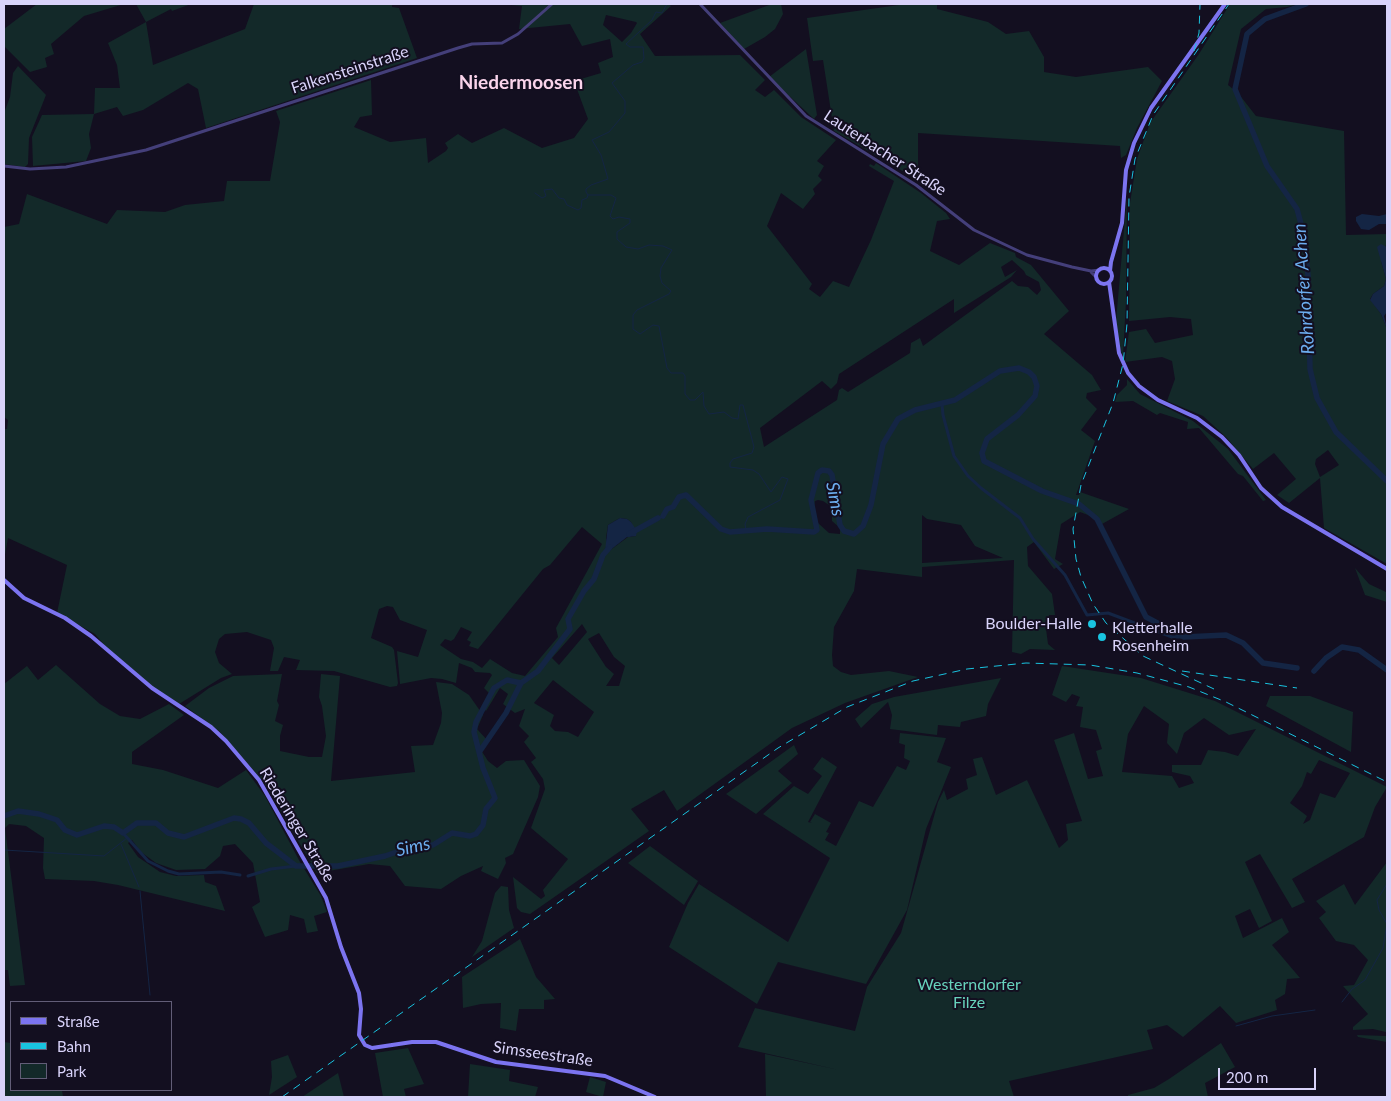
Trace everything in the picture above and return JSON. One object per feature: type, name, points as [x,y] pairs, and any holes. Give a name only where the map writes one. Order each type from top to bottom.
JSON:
[{"type":"main road","points":[[1225,4],[1156,101],[1138,133],[1129,156],[1122,223],[1111,262],[1110,272],[1112,277],[1109,282],[1119,353],[1128,373],[1139,386],[1158,400],[1197,418],[1222,437],[1239,455],[1261,488],[1282,507],[1387,569]]},
{"type":"main road","points":[[1109,292],[1097,278],[1100,270],[1105,269],[1111,262]]},
{"type":"main road","points":[[1105,269],[1110,272]]},
{"type":"main road","points":[[1104,284],[1109,282]]},
{"type":"main road","name":"Riederinger Straße","points":[[4,580],[24,598],[65,618],[91,636],[152,688],[219,734],[259,780],[326,898],[341,948],[359,993],[361,1009],[359,1035],[367,1046]]},
{"type":"main road","name":"Simsseestraße","points":[[367,1046],[436,1042],[496,1062],[605,1076],[655,1097]]},
{"type":"street","name":"Falkensteinstraße","points":[[4,166],[30,169],[66,167],[146,150],[458,48],[472,44],[502,43],[518,34],[552,4]]},
{"type":"street","name":"Lauterbacher Straße","points":[[700,4],[791,103],[814,123],[916,184],[964,223],[986,237],[1028,255],[1091,271],[1100,270]]},
{"type":"street","points":[[1091,271],[1097,278]]},
{"type":"green space","points":[[37,4],[124,4],[84,16],[51,44],[54,54],[45,58],[47,67],[30,72],[4,46],[4,29]]},
{"type":"green space","points":[[136,4],[191,4],[172,11],[171,9],[146,22]]},
{"type":"green space","points":[[254,4],[392,4],[392,7],[399,8],[417,58],[206,128],[198,89],[188,83],[143,110],[123,116],[117,107],[94,114],[95,88],[120,88],[117,65],[108,43],[146,22],[153,65],[245,29]]},
{"type":"green space","points":[[501,4],[668,4],[671,6],[640,34],[655,56],[740,55],[765,80],[755,90],[765,97],[774,90],[801,117],[836,140],[817,161],[824,166],[818,176],[822,180],[813,189],[815,194],[803,209],[781,193],[767,226],[812,284],[809,289],[820,297],[833,281],[849,287],[871,240],[894,181],[869,166],[870,164],[874,166],[876,163],[921,193],[946,213],[950,219],[937,221],[930,251],[959,265],[990,243],[1015,253],[1016,257],[1031,265],[1069,311],[1044,334],[1092,375],[1101,390],[1087,393],[1086,398],[1097,409],[1081,430],[1095,441],[1076,495],[1079,495],[1080,492],[1129,509],[1102,524],[1080,512],[1061,524],[1055,559],[1063,564],[1054,569],[1034,542],[1027,547],[1028,566],[1052,594],[1055,615],[1049,615],[1046,629],[1048,644],[1055,650],[1030,649],[1021,654],[1012,652],[1014,560],[922,567],[922,577],[857,569],[854,591],[834,627],[833,666],[841,672],[851,675],[889,671],[918,677],[845,703],[792,728],[677,811],[664,790],[631,809],[649,831],[530,914],[521,912],[517,908],[513,877],[541,899],[545,896],[543,890],[568,859],[531,828],[545,789],[543,779],[531,762],[536,758],[524,742],[529,736],[519,726],[525,709],[515,713],[503,704],[508,694],[500,688],[486,711],[482,706],[489,693],[484,688],[492,675],[490,673],[475,672],[472,668],[459,663],[456,683],[431,678],[400,684],[397,651],[418,657],[427,630],[400,620],[393,607],[387,606],[379,609],[371,638],[392,647],[394,650],[397,686],[390,687],[334,671],[296,670],[300,660],[284,657],[278,671],[270,671],[274,648],[271,640],[247,632],[225,634],[219,639],[215,652],[219,663],[232,674],[221,678],[179,704],[152,686],[105,646],[95,634],[57,613],[67,565],[8,538],[4,560],[4,429],[7,429],[8,420],[4,417],[4,227],[19,224],[27,194],[107,224],[117,210],[165,212],[185,205],[224,201],[227,181],[270,181],[280,122],[276,111],[371,80],[372,115],[360,117],[354,127],[390,142],[426,138],[428,163],[446,151],[448,148],[445,143],[458,134],[472,143],[504,128],[542,148],[574,138],[588,119],[574,81],[601,73],[598,63],[613,57],[610,39],[582,46],[570,24],[519,29],[522,6]],"holes":[[[606,15],[637,23],[622,42],[603,25]],[[1012,260],[1026,275],[1039,282],[1041,290],[1037,295],[1028,287],[1018,286],[1012,281],[923,346],[920,338],[911,343],[910,353],[848,392],[842,388],[839,390],[837,400],[764,447],[760,428],[822,381],[831,389],[837,383],[839,374],[954,299],[954,313],[1011,277],[1017,270],[1005,277],[1001,267]],[[818,500],[829,505],[832,521],[840,528],[840,534],[829,533],[818,523],[814,506],[815,501]],[[922,515],[927,519],[961,525],[975,546],[1003,558],[922,563]],[[620,518],[631,522],[636,536],[628,537],[609,551],[606,538],[608,525]],[[582,527],[602,544],[556,628],[558,637],[525,676],[512,673],[490,659],[482,668],[473,662],[461,659],[440,645],[445,639],[451,641],[454,639],[461,627],[472,632],[467,640],[471,642],[469,646],[478,649],[543,569],[550,565]],[[582,624],[587,632],[559,665],[552,658]],[[599,633],[614,657],[625,666],[619,686],[606,686],[614,674],[606,667],[588,639]],[[553,680],[594,712],[578,737],[568,732],[555,731],[550,726],[554,715],[534,703]]]},
{"type":"green space","points":[[772,4],[781,4],[783,14],[775,29],[744,49],[720,23]]},
{"type":"green space","points":[[906,4],[937,4],[937,9],[988,22],[1006,34],[1029,31],[1044,57],[1044,72],[1076,77],[1148,67],[1162,81],[1137,128],[1126,155],[1121,158],[1120,146],[918,133],[918,180],[834,131],[823,60],[813,61],[807,18]]},
{"type":"green space","points":[[1230,4],[1298,4],[1266,9],[1241,29],[1228,85],[1238,93],[1256,116],[1344,131],[1346,235],[1387,234],[1387,247],[1386,245],[1381,261],[1386,279],[1384,286],[1373,294],[1370,299],[1381,314],[1387,329],[1387,564],[1324,528],[1320,478],[1289,503],[1277,495],[1296,479],[1274,453],[1253,469],[1226,437],[1203,416],[1167,401],[1175,379],[1172,361],[1162,357],[1125,362],[1129,332],[1146,329],[1155,343],[1193,335],[1191,319],[1170,317],[1129,321],[1130,203],[1137,159],[1150,123],[1199,54]],"holes":[[[1328,450],[1339,465],[1320,477],[1315,464],[1316,459]]]},
{"type":"green space","points":[[806,49],[817,115],[814,119],[769,77]]},
{"type":"green space","points":[[18,66],[46,95],[29,138],[28,164],[25,167],[4,164],[4,113],[10,97],[13,73]]},
{"type":"green space","points":[[94,114],[89,134],[91,148],[86,161],[33,166],[32,137],[42,115]]},
{"type":"green space","points":[[1127,196],[1126,301],[1123,356],[1119,346],[1116,321]]},
{"type":"green space","points":[[1127,379],[1140,394],[1193,421],[1228,449],[1266,500],[1263,501],[1199,428],[1187,429],[1188,422],[1160,413],[1157,415],[1133,401],[1115,402],[1117,395],[1127,385]]},
{"type":"green space","points":[[1355,568],[1369,584],[1386,592],[1387,590],[1387,602],[1365,595]]},
{"type":"green space","points":[[56,665],[100,704],[120,716],[140,719],[169,704],[184,715],[132,752],[132,764],[163,770],[218,788],[246,770],[265,796],[300,862],[321,896],[327,912],[314,916],[318,931],[307,933],[304,919],[290,915],[288,930],[265,937],[252,907],[260,902],[253,863],[235,844],[223,846],[220,856],[205,869],[176,870],[156,863],[141,852],[132,840],[128,843],[138,857],[160,872],[176,876],[204,875],[205,882],[216,886],[225,911],[118,885],[94,881],[45,879],[43,868],[44,838],[26,826],[9,824],[5,828],[25,985],[10,986],[8,970],[4,970],[4,684],[27,666],[38,680]]},
{"type":"green space","name":"Westerndorfer Filze","points":[[1062,666],[1141,678],[1215,701],[1387,787],[1375,807],[1364,837],[1292,879],[1305,902],[1292,908],[1260,854],[1245,862],[1272,921],[1259,928],[1250,909],[1235,916],[1243,938],[1282,918],[1289,932],[1272,945],[1300,978],[1287,979],[1285,994],[1275,1000],[1277,1010],[1236,1023],[1220,1006],[1183,1037],[1167,1025],[1147,1030],[1153,1049],[1009,1081],[1014,1097],[766,1097],[765,1054],[839,1070],[738,1047],[755,1008],[855,1031],[867,987],[901,933],[938,802],[944,790],[947,800],[968,789],[966,779],[977,775],[973,759],[982,757],[996,795],[1027,780],[1059,848],[1068,840],[1066,824],[1082,821],[1054,740],[1074,733],[1088,779],[1103,776],[1096,751],[1102,749],[1096,730],[1080,727],[1083,707],[1076,706],[1080,697],[1072,694],[1066,702],[1052,695]],"holes":[[[1144,706],[1169,724],[1167,743],[1177,754],[1184,733],[1204,718],[1229,735],[1256,729],[1238,756],[1208,750],[1201,765],[1172,765],[1172,772],[1190,776],[1194,783],[1179,788],[1172,776],[1122,772],[1128,734]],[[1319,760],[1350,773],[1335,798],[1320,793],[1310,820],[1303,824],[1307,816],[1290,803],[1302,786],[1307,772],[1311,774]]]},
{"type":"green space","points":[[282,674],[277,701],[279,705],[275,721],[283,725],[280,736],[280,751],[309,757],[322,757],[326,736],[319,697],[321,674],[340,676],[331,781],[415,772],[411,746],[433,745],[441,723],[442,713],[436,682],[452,684],[469,695],[483,715],[477,729],[488,741],[481,750],[488,761],[497,768],[506,761],[524,760],[540,786],[538,797],[513,854],[505,858],[506,863],[498,879],[481,871],[483,866],[461,876],[441,889],[405,886],[390,866],[369,864],[317,873],[266,786],[220,732],[185,706],[209,688],[233,676]]},
{"type":"green space","points":[[1001,678],[988,704],[986,716],[961,722],[960,727],[938,725],[937,735],[890,729],[892,715],[888,702],[861,728],[855,719],[872,704],[894,697]]},
{"type":"green space","points":[[1270,696],[1310,696],[1353,712],[1351,752],[1266,706]]},
{"type":"green space","points":[[900,733],[946,738],[937,762],[951,767],[926,829],[907,910],[866,984],[778,962],[757,1004],[669,947],[688,903],[699,884],[788,942],[830,858],[763,814],[794,786],[808,794],[822,776],[813,769],[822,757],[837,767],[808,822],[812,823],[810,822],[815,814],[831,823],[826,832],[829,833],[825,840],[836,846],[859,801],[873,807],[897,766],[906,770],[910,761],[904,758],[905,745],[899,743]]},
{"type":"green space","points":[[794,745],[798,754],[778,771],[792,783],[756,814],[726,794]]},
{"type":"green space","points":[[650,846],[698,881],[684,905],[628,863]]},
{"type":"green space","points":[[1387,862],[1387,1042],[1358,1037],[1357,1035],[1386,1036],[1386,1032],[1373,1029],[1353,1030],[1353,1027],[1368,1014],[1343,986],[1354,985],[1368,960],[1354,945],[1336,941],[1319,918],[1326,912],[1316,901],[1344,884],[1355,905]]},
{"type":"green space","points":[[501,886],[508,887],[509,910],[514,928],[472,957],[482,941],[495,893]]},
{"type":"green space","points":[[520,939],[536,977],[555,999],[544,1000],[544,1009],[519,1009],[516,1031],[500,1028],[501,1003],[481,1004],[463,1008],[462,977]]},
{"type":"green space","points":[[4,1042],[10,1043],[10,1091],[62,1091],[63,1097],[4,1097]]},
{"type":"green space","points":[[1221,1043],[1235,1067],[1205,1083],[1208,1097],[1128,1097],[1128,1095],[1154,1088]]},
{"type":"green space","points":[[408,1048],[424,1084],[404,1089],[406,1097],[383,1097],[375,1053]]},
{"type":"green space","points":[[288,1055],[297,1077],[269,1095],[272,1077],[271,1061]]},
{"type":"green space","points":[[470,1064],[510,1070],[509,1081],[538,1087],[535,1097],[468,1097]]},
{"type":"green space","points":[[338,1073],[344,1097],[302,1097]]},
{"type":"green space","points":[[590,1077],[606,1082],[603,1097],[586,1092]]},
{"type":"water","points":[[1362,214],[1379,216],[1387,214],[1387,224],[1379,224],[1369,230],[1361,229],[1356,221],[1356,217]]},
{"type":"water","points":[[1381,244],[1387,247],[1387,312],[1384,316],[1387,329],[1381,314],[1370,300],[1373,294],[1384,286],[1386,279],[1377,247]]},
{"type":"water","points":[[620,518],[631,522],[637,531],[636,536],[627,537],[609,551],[605,551],[608,525]]},
{"type":"waterway","points":[[667,4],[662,13],[656,12],[652,20],[626,44],[630,47],[643,47],[644,58],[642,62],[633,65],[612,83],[625,101],[625,113],[609,132],[592,140],[601,155],[608,179],[591,185],[586,189],[586,192],[588,195],[611,195],[616,198],[610,216],[613,219],[619,217],[630,219],[630,223],[617,232],[617,239],[626,247],[638,249],[649,245],[663,246],[672,250],[661,268],[660,276],[662,283],[671,291],[669,294],[637,310],[633,315],[633,329],[640,334],[653,325],[659,326],[667,368],[671,373],[683,373],[685,376],[685,394],[690,400],[695,400],[703,392],[704,406],[709,414],[724,412],[732,418],[738,419],[740,405],[743,405],[754,447],[752,453],[733,459],[730,467],[753,470],[759,474],[771,492],[782,477],[788,479],[780,500],[748,517],[745,524],[746,530]]},
{"type":"waterway","name":"Rohrdorfer Achen","points":[[1306,4],[1265,19],[1247,34],[1235,89],[1267,166],[1297,209],[1304,235],[1308,276],[1310,369],[1317,398],[1336,432],[1387,481]]},
{"type":"waterway","points":[[535,193],[542,198],[546,196],[544,190],[552,189],[559,198],[564,199],[567,205],[578,210],[581,208],[582,200],[587,198],[588,195]]},
{"type":"waterway","name":"Sims","points":[[663,516],[667,509],[673,507],[679,497],[686,495],[721,529],[730,532],[767,529],[814,532],[817,530],[811,500],[818,473],[822,470],[829,471],[832,475],[840,525],[844,531],[854,534],[863,526],[871,505],[883,444],[898,419],[915,410],[955,400],[1000,371],[1019,368],[1029,372],[1034,377],[1037,386],[1035,396],[1018,415],[987,439],[982,453],[984,461],[1042,491],[1079,504],[1097,519],[1146,617],[1184,637],[1226,635],[1243,643],[1263,663],[1297,668]]},
{"type":"waterway","name":"Sims","points":[[942,404],[954,456],[968,476],[1020,518],[1033,539],[1065,575],[1087,615],[1108,613],[1172,637],[1184,637]]},
{"type":"waterway","name":"Sims","points":[[629,534],[658,518]]},
{"type":"waterway","name":"Sims","points":[[4,816],[18,811],[39,814],[57,820],[65,830],[77,835],[104,826],[114,827],[123,833],[137,823],[156,823],[168,833],[184,837],[234,818],[241,819],[249,823],[266,843],[296,866],[338,866],[385,856],[414,846],[433,845],[452,833],[470,836],[476,834],[483,825],[486,809],[495,798],[483,768],[474,732],[476,722],[494,688],[507,680],[521,683],[538,671],[570,629],[568,619],[584,591],[594,579],[603,555],[610,547]]},
{"type":"waterway","name":"Sims","points":[[1314,671],[1326,658],[1342,647],[1359,650],[1387,670]]},
{"type":"waterway","points":[[480,751],[506,713],[521,683]]},
{"type":"waterway","points":[[123,833],[148,861],[168,871],[179,874],[221,872],[240,875]]},
{"type":"waterway","points":[[4,850],[104,856],[127,838]]},
{"type":"waterway","points":[[121,844],[139,887]]},
{"type":"waterway","points":[[248,876],[271,869],[296,866]]},
{"type":"waterway","points":[[1342,1002],[1352,989],[1365,980],[1383,948],[1387,924],[1379,910],[1377,900],[1387,884]]},
{"type":"waterway","points":[[140,891],[150,995]]},
{"type":"waterway","points":[[1236,1026],[1272,1016],[1315,1010]]},
{"type":"railway","points":[[1194,51],[1199,33],[1200,4]]},
{"type":"railway","points":[[1214,689],[1143,656],[1106,623],[1093,604],[1081,577],[1076,559],[1073,529],[1081,485],[1113,403],[1123,364],[1127,324],[1129,197],[1135,159],[1153,115],[1229,4]]},
{"type":"railway","points":[[282,1097],[778,748],[847,707],[913,681],[967,669],[1026,663],[1090,665],[1137,673],[1189,687],[1226,702],[1387,782]]},
{"type":"railway","points":[[1182,671],[1297,688]]},
{"type":"place","name":"Boulder-Halle","points":[[1092,624]]},
{"type":"place","name":"Kletterhalle Rosenheim","points":[[1102,637]]},
{"type":"district","name":"Niedermoosen","points":[[521,83]]}]
